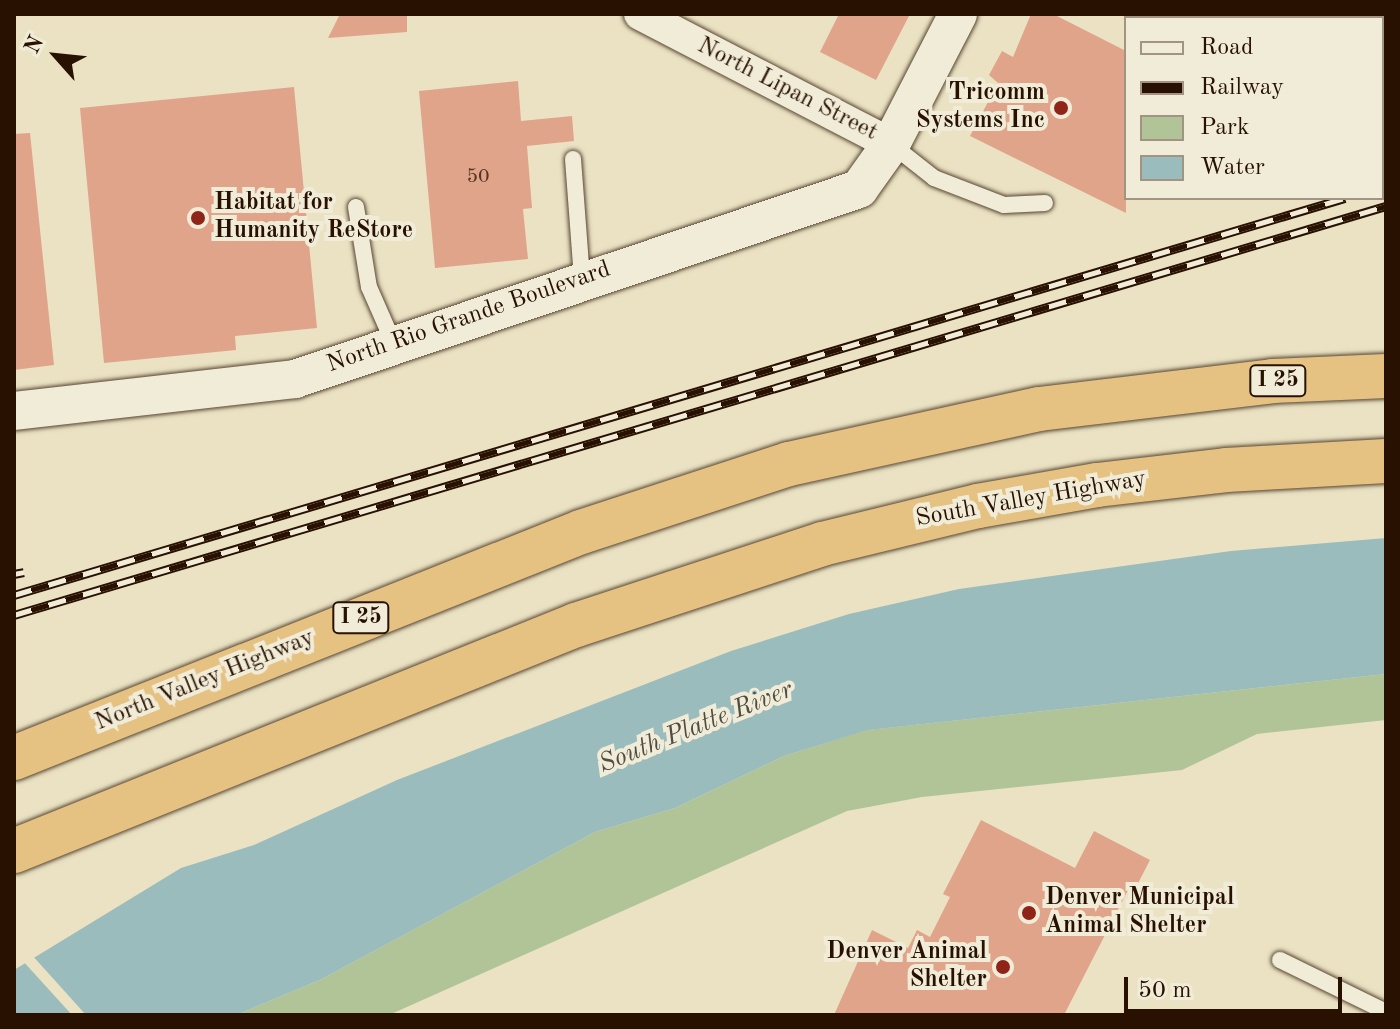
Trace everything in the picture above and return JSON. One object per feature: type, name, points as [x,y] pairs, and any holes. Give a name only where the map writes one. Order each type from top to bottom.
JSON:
[{"type":"highway","name":"North Valley Highway","points":[[14,758],[376,612],[712,487],[848,448],[1039,409],[1273,381],[1386,376]]},
{"type":"highway","name":"South Valley Highway","points":[[14,851],[464,668],[684,587],[879,529],[1068,490],[1226,470],[1386,461]]},
{"type":"street","name":"North Lipan Street","points":[[640,14],[891,144]]},
{"type":"street","name":"North Rio Grande Boulevard","points":[[14,411],[295,379],[582,279],[859,189],[891,144],[958,14]]},
{"type":"lane","points":[[891,144],[934,178],[990,200],[1004,205],[1045,203]]},
{"type":"lane","points":[[573,159],[582,279]]},
{"type":"lane","points":[[356,207],[369,287],[394,344]]},
{"type":"lane","points":[[1280,960],[1386,1012]]},
{"type":"green space","points":[[1386,674],[1386,720],[1257,734],[1182,770],[922,797],[847,811],[389,1015],[236,1015],[322,979],[595,832],[675,808],[784,756],[867,730]]},
{"type":"water","name":"South Platte River","points":[[1386,538],[1386,674],[868,730],[784,756],[675,808],[595,832],[322,979],[236,1015],[14,1015],[14,970],[181,868],[254,845],[397,780],[731,651],[849,614],[959,589],[1231,551]]},
{"type":"pier","points":[[31,954],[86,1015],[72,1015],[22,960]]},
{"type":"building","points":[[340,14],[407,14],[407,32],[328,38]]},
{"type":"building","points":[[839,14],[910,14],[876,80],[820,52]]},
{"type":"building","points":[[1031,14],[1053,14],[1124,50],[1126,213],[970,136],[998,83],[989,75],[1002,51],[1013,57]]},
{"type":"building","points":[[518,81],[521,121],[572,116],[574,141],[527,146],[532,208],[523,209],[528,259],[435,268],[419,91]]},
{"type":"building","name":"Habitat for Humanity ReStore","points":[[294,87],[317,328],[235,336],[236,350],[104,363],[80,108]]},
{"type":"building","points":[[30,133],[54,365],[14,370],[14,134]]},
{"type":"building","name":"Denver Municipal Animal Shelter","points":[[981,820],[1075,868],[1094,831],[1150,860],[1133,893],[1128,890],[1064,1015],[834,1015],[872,930],[908,948],[917,930],[930,937],[950,897],[943,894]]},
{"type":"railway","points":[[14,595],[1338,200]]},
{"type":"railway","points":[[14,615],[1386,206]]},
{"type":"railway","points":[[14,574],[24,572]]},
{"type":"place","name":"Tricomm Systems Inc","points":[[1061,108]]},
{"type":"place","name":"Habitat for Humanity ReStore","points":[[198,218]]},
{"type":"place","name":"Denver Municipal Animal Shelter","points":[[1029,913]]},
{"type":"place","name":"Denver Animal Shelter","points":[[1003,967]]}]
